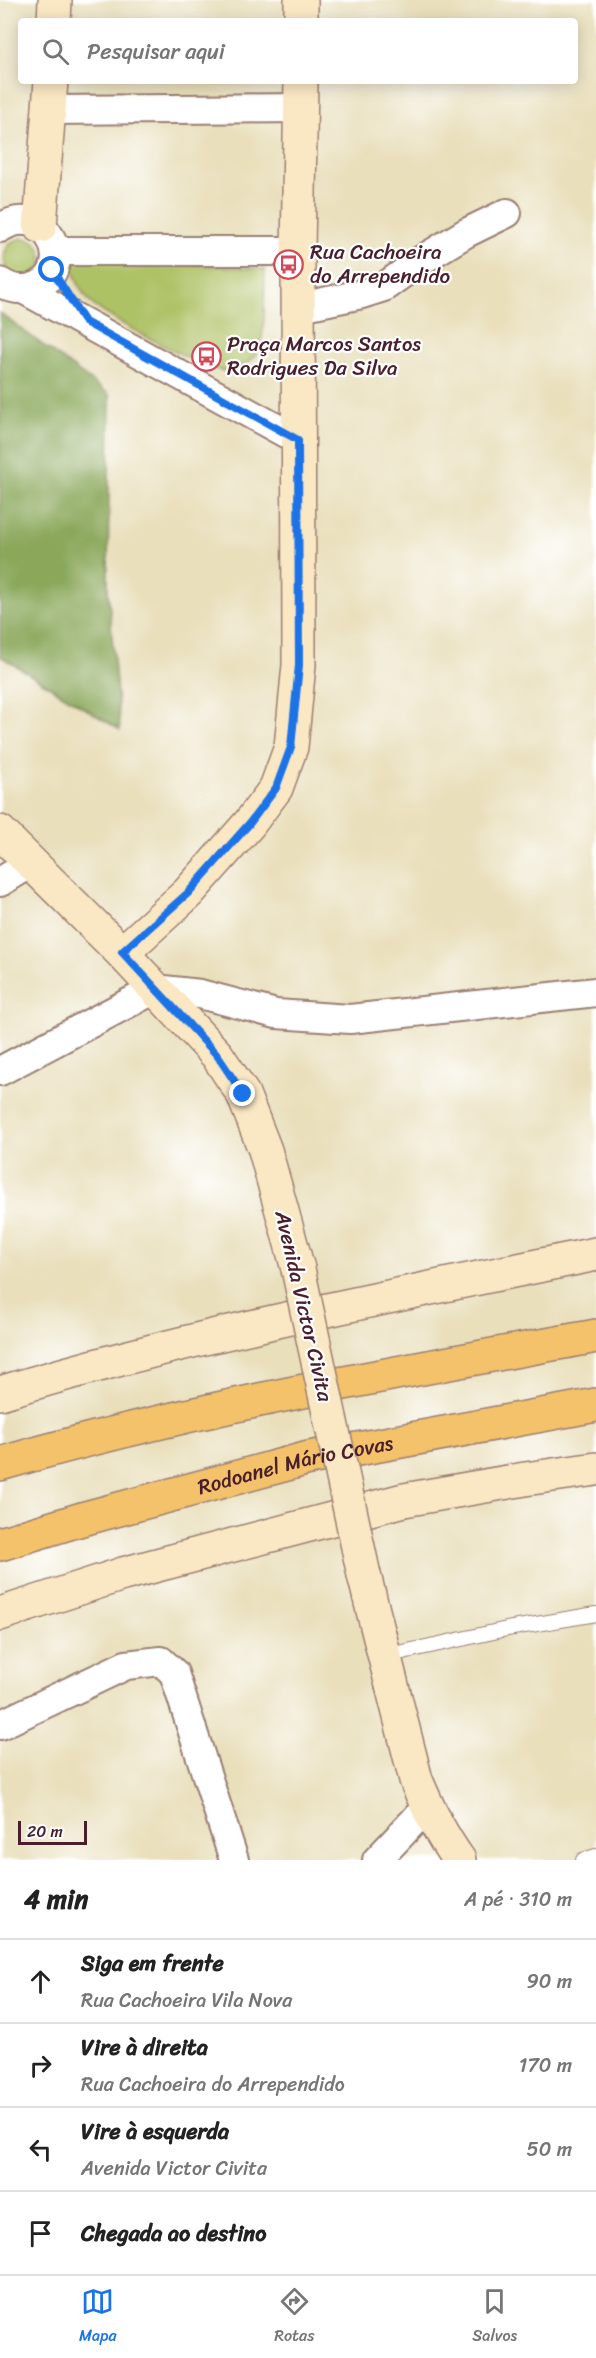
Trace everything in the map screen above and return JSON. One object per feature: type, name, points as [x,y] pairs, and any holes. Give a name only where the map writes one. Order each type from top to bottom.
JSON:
[{"type":"highway","points":[[0,1464],[67,1444],[294,1392],[596,1336]]},
{"type":"highway","name":"Rodoanel Mário Covas","points":[[0,1544],[82,1519],[309,1458],[596,1405]]},
{"type":"main road","points":[[54,18],[55,0]]},
{"type":"main road","points":[[301,0],[301,18]]},
{"type":"main road","points":[[122,952],[188,893],[249,824],[276,788],[291,747],[299,665],[300,307],[298,251],[301,94]]},
{"type":"main road","points":[[50,249],[51,96]]},
{"type":"main road","name":"Avenida Victor Civita","points":[[0,832],[122,952],[217,1055],[243,1094],[264,1150],[298,1269],[364,1575],[416,1780],[427,1807],[459,1860]]},
{"type":"main road","points":[[0,1392],[265,1324],[596,1254]]},
{"type":"main road","points":[[0,1614],[123,1574],[404,1500],[596,1469]]},
{"type":"street","points":[[51,96],[301,94]]},
{"type":"street","points":[[300,307],[384,287],[429,255],[466,233],[507,213]]},
{"type":"street","points":[[0,228],[14,221],[27,221],[50,249],[85,322]]},
{"type":"street","points":[[50,249],[298,251]]},
{"type":"street","points":[[11,285],[41,283],[50,249]]},
{"type":"street","points":[[11,285],[85,322],[298,440]]},
{"type":"street","points":[[0,882],[31,863]]},
{"type":"street","points":[[0,1071],[155,989],[200,994],[276,1014],[350,1020],[596,992]]},
{"type":"street","points":[[0,1725],[126,1665],[161,1661],[174,1673],[234,1860]]},
{"type":"street","points":[[377,1860],[427,1807]]},
{"type":"lane","points":[[385,1656],[507,1629],[596,1614]]},
{"type":"lane","points":[[584,1860],[596,1856]]},
{"type":"green space","points":[[23,238],[33,241],[39,247],[42,256],[42,266],[27,279],[8,272],[4,261],[8,246]]},
{"type":"green space","points":[[69,257],[265,269],[263,323],[258,351],[244,365],[229,371],[213,368],[177,352],[114,319],[90,302],[79,287]]},
{"type":"green space","points":[[0,313],[110,395],[108,588],[120,730],[0,656]]},
{"type":"place","name":"Rua Cachoeira do Arrependido","points":[[289,264]]},
{"type":"place","name":"Praça Marcos Santos Rodrigues Da Silva","points":[[206,356]]},
{"type":"route","points":[[52,270],[85,322],[298,440],[299,665],[291,747],[276,788],[249,824],[188,893],[122,952],[217,1055],[243,1094]]}]
